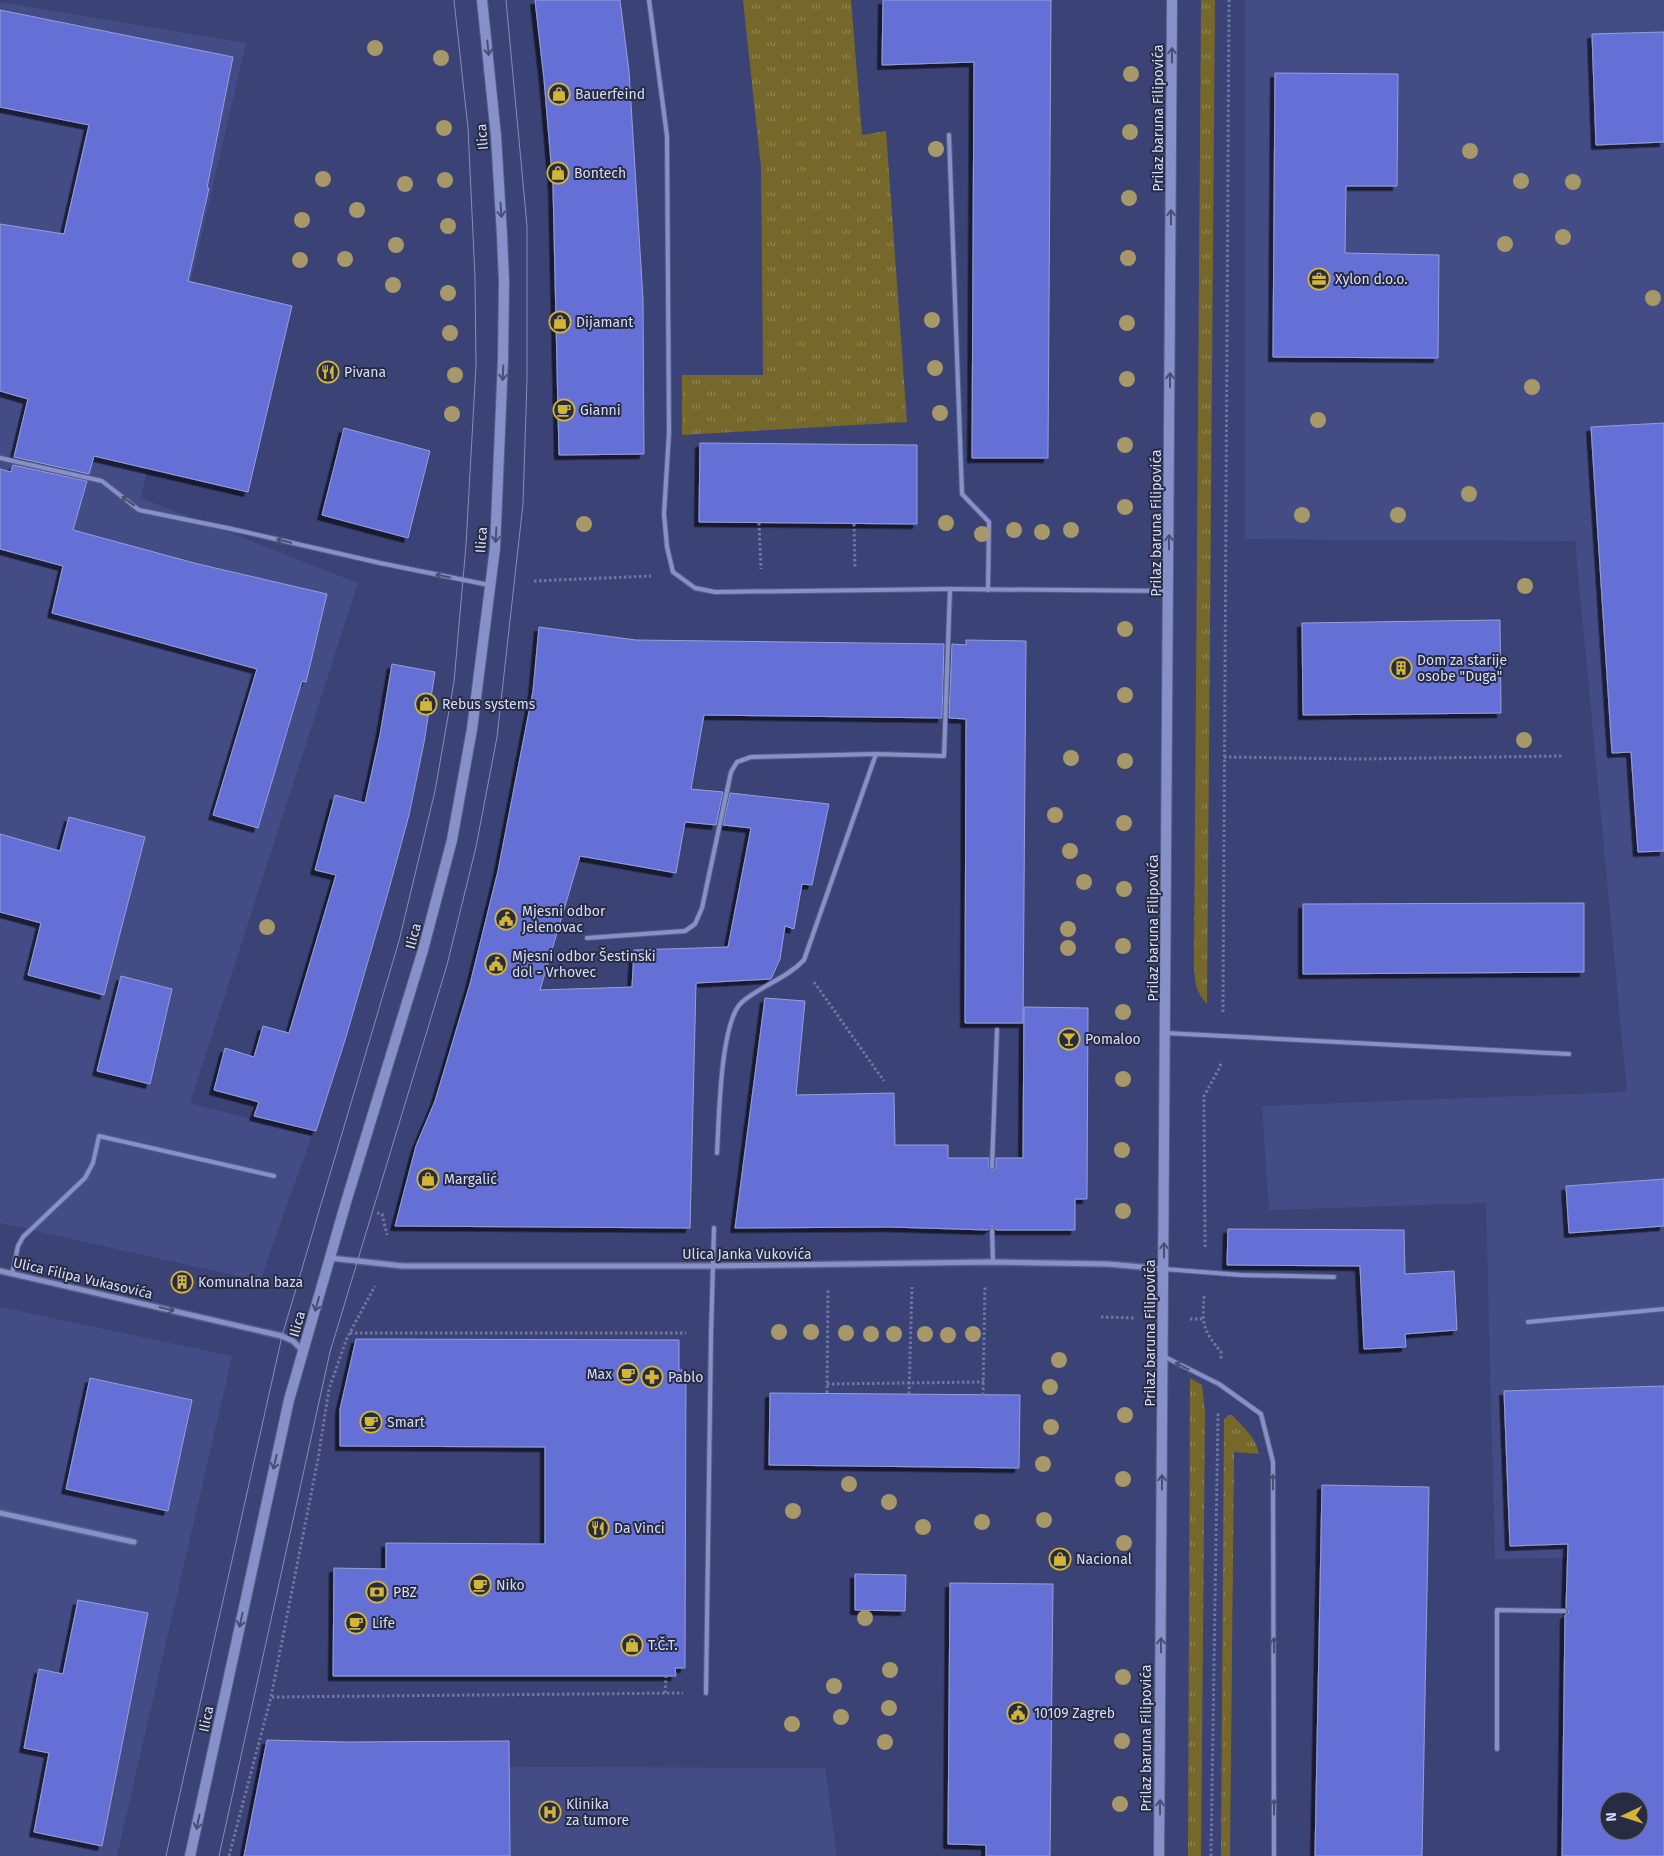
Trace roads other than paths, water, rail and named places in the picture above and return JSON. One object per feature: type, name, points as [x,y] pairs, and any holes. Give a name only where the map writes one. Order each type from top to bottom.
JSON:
[{"type":"main road","name":"Ilica","points":[[190,1856],[289,1400],[423,950],[452,840],[472,729],[495,548],[500,456],[504,282],[496,136],[482,0]]},
{"type":"main road","name":"Prilaz baruna Filipovića","points":[[1159,1856],[1172,0]]},
{"type":"street","name":"Ulica Janka Vukovića","points":[[330,1258],[403,1266],[712,1266],[993,1262],[1108,1264],[1164,1268]]},
{"type":"street","name":"Ulica Filipa Vukasovića","points":[[0,1271],[282,1336],[293,1341],[303,1351]]},
{"type":"street","points":[[0,1513],[134,1542]]},
{"type":"lane","points":[[649,0],[667,136],[668,433],[664,514],[667,547],[673,572],[695,588],[715,592],[1169,591]]},
{"type":"lane","points":[[949,135],[962,494],[989,522],[988,590]]},
{"type":"lane","points":[[0,458],[102,481],[139,510],[398,567],[491,585]]},
{"type":"lane","points":[[587,938],[685,931],[695,924],[702,908],[731,772],[737,762],[751,757],[876,754],[944,756],[950,590]]},
{"type":"lane","points":[[717,1153],[722,1068],[728,1033],[739,1005],[750,996],[781,978],[800,963],[807,950],[876,754]]},
{"type":"lane","points":[[992,1167],[997,1030]]},
{"type":"lane","points":[[1166,1033],[1569,1054]]},
{"type":"lane","points":[[12,1274],[18,1246],[23,1237],[86,1178],[93,1163],[99,1136],[274,1176]]},
{"type":"lane","points":[[706,1693],[714,1228]]},
{"type":"lane","points":[[992,1230],[993,1262]]},
{"type":"lane","points":[[1164,1268],[1241,1275],[1334,1276]]},
{"type":"lane","points":[[1528,1322],[1664,1309]]},
{"type":"lane","points":[[1163,1356],[1219,1384],[1261,1414],[1273,1462],[1274,1856]]},
{"type":"lane","points":[[1497,1749],[1498,1610],[1565,1611]]},
{"type":"tram line","points":[[166,1856],[282,1336],[399,941],[435,791],[454,682],[466,545],[476,365],[475,277],[468,128],[454,0]]},
{"type":"tram line","points":[[219,1856],[330,1352],[447,965],[476,847],[497,737],[523,504],[527,379],[527,226],[506,0]]},
{"type":"place","name":"Bauerfeind","points":[[559,94]]},
{"type":"place","name":"Bontech","points":[[558,173]]},
{"type":"place","name":"Xylon d.o.o.","points":[[1319,279]]},
{"type":"place","name":"Dijamant","points":[[560,322]]},
{"type":"place","name":"Pivana","points":[[328,372]]},
{"type":"place","name":"Gianni","points":[[564,410]]},
{"type":"place","name":"Dom za starije osobe \"Duga\"","points":[[1401,668]]},
{"type":"place","name":"Rebus systems","points":[[426,704]]},
{"type":"place","name":"Mjesni odbor Jelenovac","points":[[506,919]]},
{"type":"place","name":"Mjesni odbor Šestinski dol - Vrhovec","points":[[496,964]]},
{"type":"place","name":"Pomaloo","points":[[1069,1039]]},
{"type":"place","name":"Margalić","points":[[428,1179]]},
{"type":"place","name":"Komunalna baza","points":[[182,1282]]},
{"type":"place","name":"Max","points":[[628,1374]]},
{"type":"place","name":"Pablo","points":[[652,1377]]},
{"type":"place","name":"Smart","points":[[371,1422]]},
{"type":"place","name":"Da Vinci","points":[[598,1528]]},
{"type":"place","name":"Nacional","points":[[1060,1559]]},
{"type":"place","name":"Niko","points":[[480,1585]]},
{"type":"place","name":"PBZ","points":[[377,1592]]},
{"type":"place","name":"Life","points":[[356,1623]]},
{"type":"place","name":"T.Č.T.","points":[[632,1645]]},
{"type":"place","name":"10109 Zagreb","points":[[1018,1713]]},
{"type":"place","name":"Klinika za tumore","points":[[550,1812]]}]
